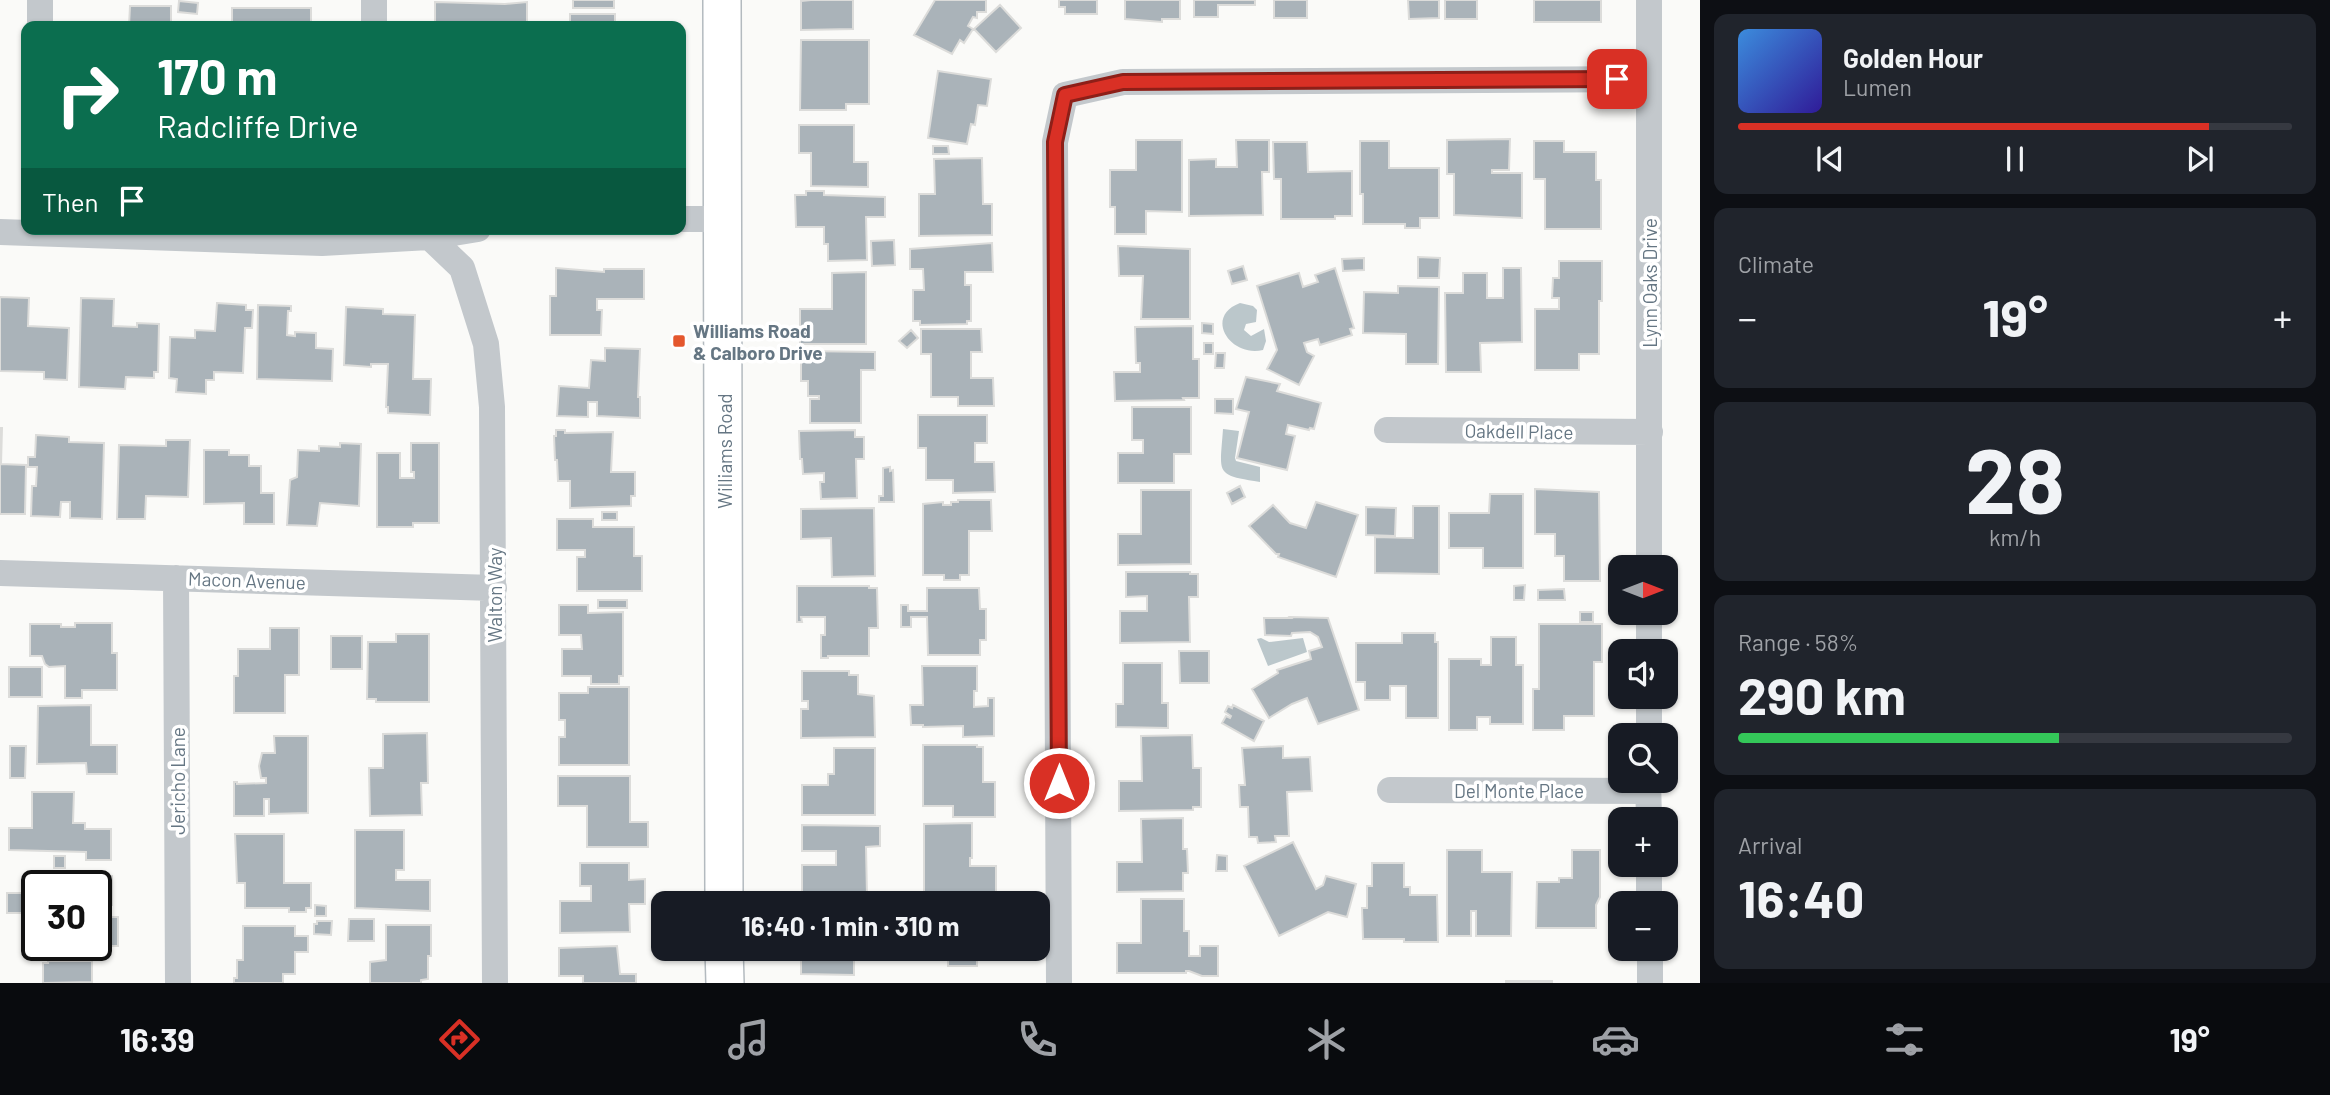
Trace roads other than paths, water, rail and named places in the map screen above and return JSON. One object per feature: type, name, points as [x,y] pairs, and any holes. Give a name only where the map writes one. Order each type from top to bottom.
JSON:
[{"type":"street","points":[[40,0],[40,21]]},
{"type":"street","points":[[374,0],[374,21]]},
{"type":"street","name":"Williams Road","points":[[722,0],[724,891]]},
{"type":"street","name":"Lynn Oaks Drive","points":[[1649,0],[1649,555]]},
{"type":"street","points":[[1059,983],[1055,142],[1065,95],[1123,82],[1648,79]]},
{"type":"street","points":[[686,219],[722,219]]},
{"type":"street","points":[[0,232],[21,231]]},
{"type":"street","points":[[133,235],[322,243],[404,235]]},
{"type":"street","name":"Walton Way","points":[[427,235],[462,268],[486,344],[492,407],[495,983]]},
{"type":"street","name":"Oakdell Place","points":[[1387,430],[1650,432]]},
{"type":"street","name":"Macon Avenue","points":[[0,573],[494,588]]},
{"type":"street","name":"Jericho Lane","points":[[176,578],[178,983]]},
{"type":"street","name":"Del Monte Place","points":[[1390,790],[1608,787]]},
{"type":"street","points":[[724,961],[724,983]]},
{"type":"street","points":[[1650,961],[1650,983]]},
{"type":"place","name":"Williams Road & Calboro Drive","points":[[679,341]]}]
